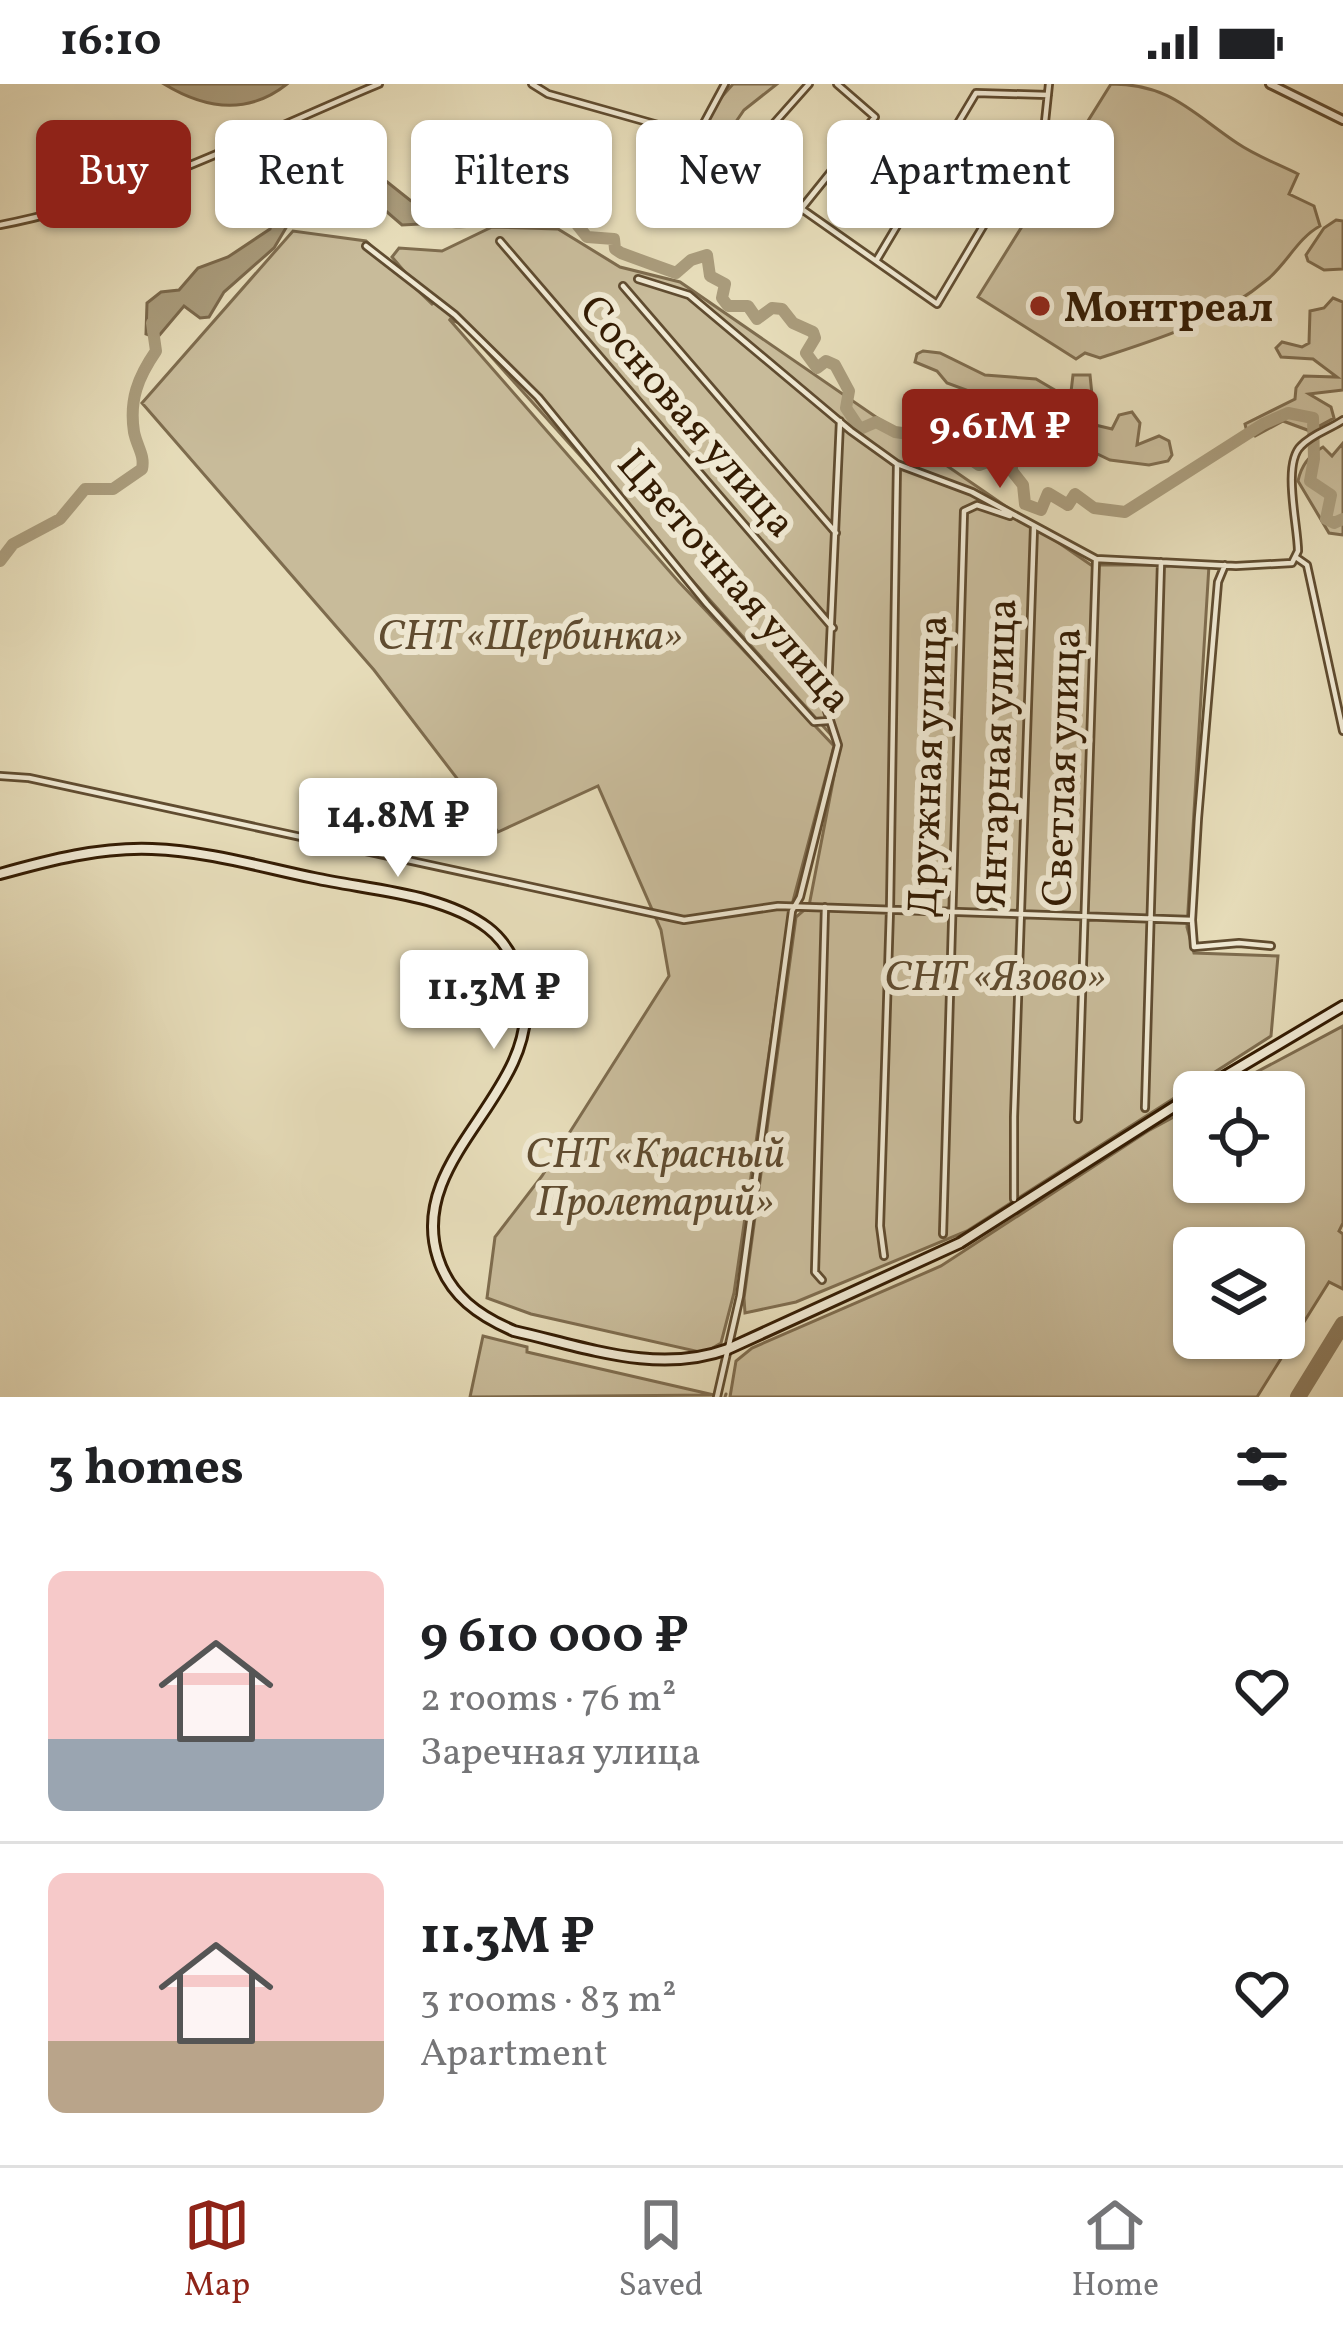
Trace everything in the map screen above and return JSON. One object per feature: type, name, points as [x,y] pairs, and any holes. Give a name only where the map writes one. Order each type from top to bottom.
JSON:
[{"type":"main road","points":[[0,874],[104,850],[200,854],[448,908],[491,931],[519,972],[525,1023],[508,1072],[435,1202],[434,1246],[451,1287],[465,1303],[514,1331],[611,1353],[677,1363],[728,1349],[960,1243],[1173,1108]]},
{"type":"main road","points":[[1233,1071],[1343,1006]]},
{"type":"street","points":[[0,225],[38,218],[104,195],[379,84]]},
{"type":"street","points":[[532,84],[548,94],[698,136],[725,84]]},
{"type":"street","points":[[776,120],[808,84]]},
{"type":"street","points":[[803,206],[875,117],[837,84]]},
{"type":"street","points":[[803,209],[937,304],[1045,122],[1048,84]]},
{"type":"street","points":[[1270,84],[1343,119]]},
{"type":"street","points":[[876,261],[976,93],[1048,95]]},
{"type":"street","name":"Сосновая улица","points":[[500,241],[833,628]]},
{"type":"street","name":"Цветочная улица","points":[[366,246],[455,315],[509,365],[748,651],[814,722],[827,721],[838,746],[792,911],[740,1296],[717,1397]]},
{"type":"street","points":[[638,279],[688,296],[896,464],[972,492],[1096,560],[1225,565],[1294,561],[1307,565],[1343,731]]},
{"type":"street","points":[[623,286],[836,533]]},
{"type":"street","points":[[827,721],[840,421]]},
{"type":"street","points":[[1294,561],[1295,455],[1300,446],[1343,421]]},
{"type":"street","points":[[884,1256],[880,1226],[896,464]]},
{"type":"street","name":"Дружная улица","points":[[943,1234],[964,512],[977,505],[1030,523]]},
{"type":"street","name":"Янтарная улица","points":[[1015,1199],[1030,523]]},
{"type":"street","name":"Светлая улица","points":[[1078,1119],[1096,560]]},
{"type":"street","points":[[1145,1108],[1161,560]]},
{"type":"street","points":[[1225,565],[1218,582],[1192,920],[1195,947],[1271,946]]},
{"type":"street","points":[[0,776],[29,778],[684,920],[797,906],[1192,920]]},
{"type":"street","points":[[822,1280],[815,1272],[825,907]]},
{"type":"green space","points":[[733,84],[777,84],[737,120],[708,120]]},
{"type":"green space","points":[[1111,84],[1165,94],[1244,148],[1298,174],[1289,194],[1314,206],[1320,226],[1268,279],[1229,306],[1145,343],[1100,358],[1085,353],[1076,359],[978,297],[1021,228],[1114,228],[1114,120],[1089,120]]},
{"type":"green space","points":[[1343,221],[1343,269],[1324,270],[1306,255],[1324,228]]},
{"type":"green space","points":[[490,228],[558,229],[620,267],[680,282],[1091,565],[1209,565],[1187,927],[1194,953],[1278,956],[1271,1036],[1216,1071],[1173,1071],[1173,1099],[967,1231],[796,1302],[745,1313],[796,917],[809,906],[840,745],[462,324],[449,319],[678,581],[834,746],[789,916],[734,1293],[721,1343],[704,1353],[531,1314],[487,1298],[495,1237],[542,1176],[669,976],[661,930],[598,786],[498,832],[374,670],[142,403],[293,231],[366,241],[433,305],[392,257],[399,248],[442,251]]},
{"type":"green space","points":[[1333,298],[1343,302],[1343,390],[1309,394],[1331,407],[1334,418],[1310,431],[1283,421],[1255,436],[1247,432],[1245,424],[1295,399],[1304,376],[1337,377],[1313,359],[1281,357],[1276,348],[1282,342],[1302,347],[1309,343],[1310,311],[1324,308]]},
{"type":"green space","points":[[923,351],[940,353],[985,375],[1036,379],[1065,396],[1071,392],[1073,375],[1090,375],[1087,423],[1112,429],[1119,415],[1132,412],[1140,423],[1137,445],[1159,436],[1169,441],[1172,455],[1168,461],[1149,465],[1110,460],[1025,419],[1007,405],[947,383],[937,371],[915,362]]},
{"type":"green space","points":[[1343,443],[1343,535],[1329,533],[1298,481],[1314,454],[1323,447],[1332,456]]},
{"type":"green space","points":[[1343,1026],[1343,1223],[1339,1231],[1343,1234],[1343,1289],[1329,1282],[1305,1320],[1305,1227],[1173,1227],[1173,1359],[1281,1359],[1257,1397],[730,1397],[736,1361],[752,1348],[941,1266],[1173,1117],[1173,1203],[1305,1203],[1305,1071],[1258,1071]]},
{"type":"green space","points":[[483,1336],[527,1347],[527,1352],[714,1395],[470,1397]]},
{"type":"shaded area","points":[[164,84],[287,84],[257,101],[226,105],[195,99]]},
{"type":"shaded area","points":[[387,182],[411,201],[411,224],[402,225],[387,212]]},
{"type":"shaded area","points":[[286,228],[274,248],[224,292],[209,317],[200,318],[184,306],[157,338],[146,334],[147,303],[161,292],[179,290],[198,268],[228,257],[270,229]]},
{"type":"waterway","points":[[403,210],[430,207],[453,222],[475,219],[519,170],[538,168],[531,201],[543,211],[554,205],[564,208],[587,237],[614,239],[621,253],[676,273],[691,260],[707,255],[710,276],[725,284],[722,298],[728,306],[748,306],[757,319],[772,308],[782,309],[793,323],[813,332],[815,338],[806,353],[817,368],[826,361],[835,365],[849,391],[846,408],[860,429],[876,422],[931,445],[949,444],[979,465],[1012,453],[1012,471],[1023,485],[1025,504],[1041,510],[1048,493],[1068,505],[1075,494],[1094,508],[1125,512],[1263,424],[1288,413],[1313,418],[1310,481],[1331,495],[1326,519],[1334,523],[1343,519]]},
{"type":"waterway","points":[[0,561],[13,544],[60,519],[85,489],[113,489],[142,469],[133,410],[140,380],[156,351],[152,323]]},
{"type":"taxiway","points":[[1298,1397],[1343,1324]]},
{"type":"place","name":"Монтреал","points":[[1040,306]]},
{"type":"park label","name":"СНТ «Щербинка»","points":[[530,634]]},
{"type":"park label","name":"СНТ «Язово»","points":[[995,975]]},
{"type":"park label","name":"СНТ «Красный Пролетарий»","points":[[655,1176]]}]
